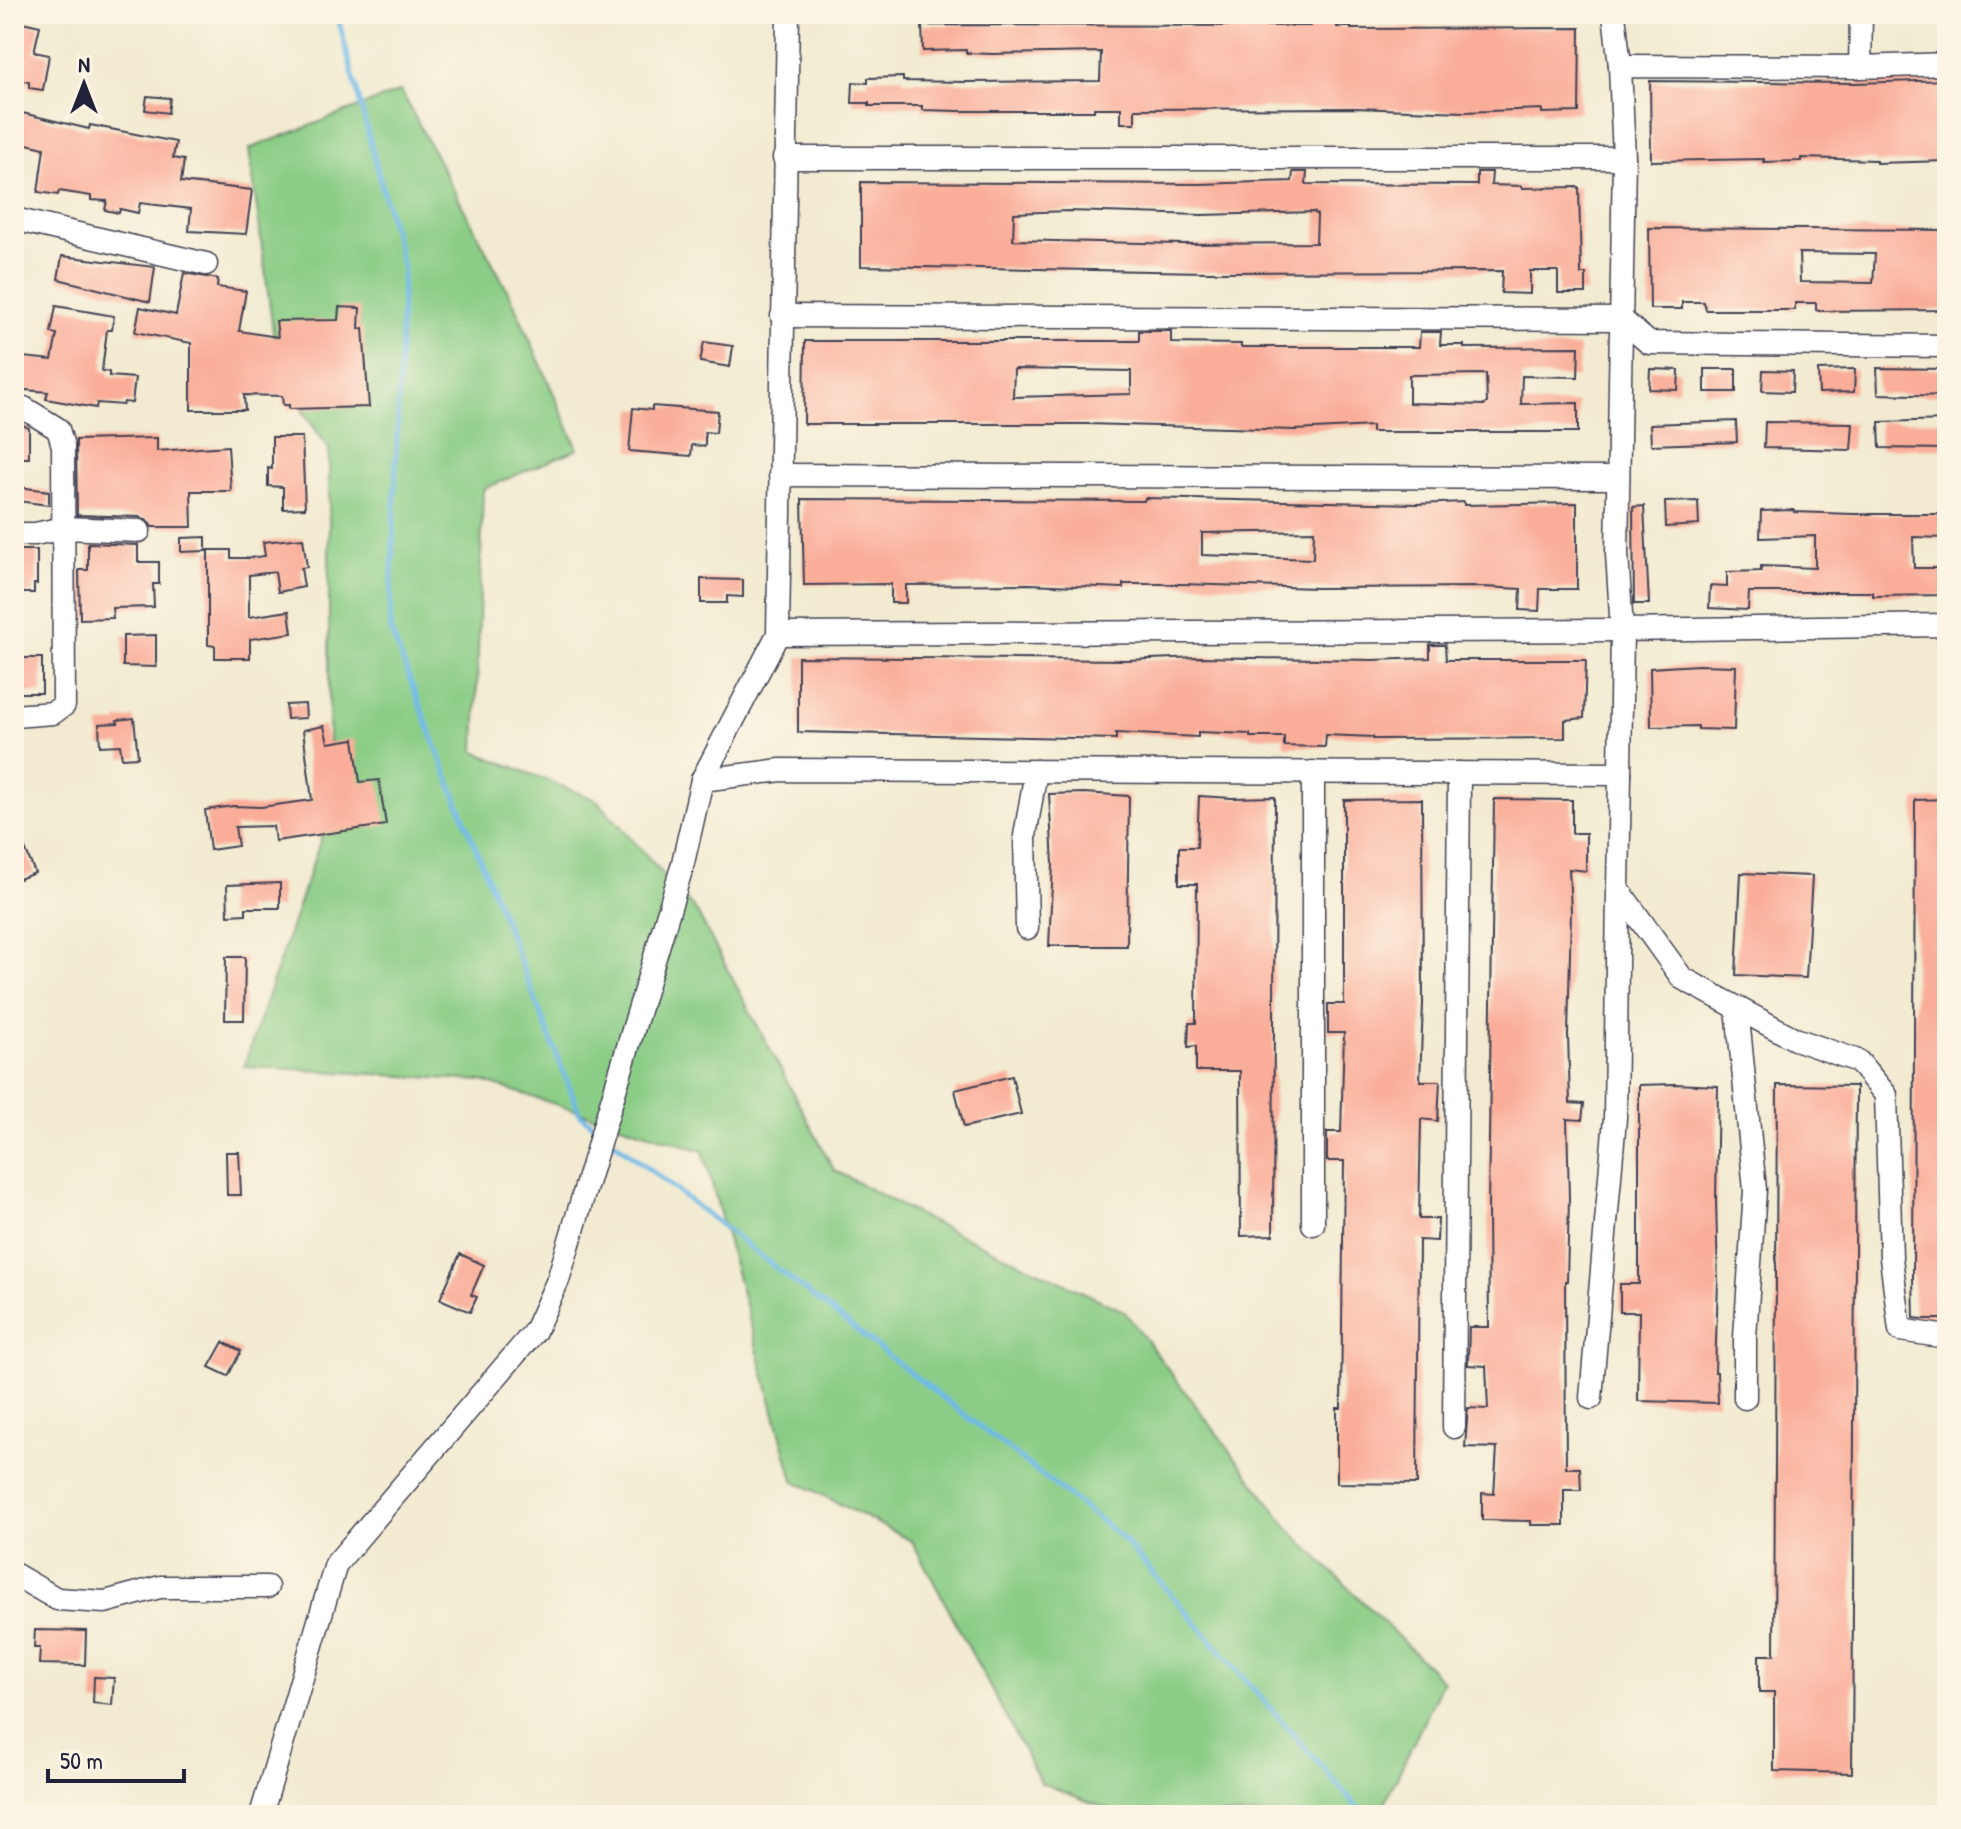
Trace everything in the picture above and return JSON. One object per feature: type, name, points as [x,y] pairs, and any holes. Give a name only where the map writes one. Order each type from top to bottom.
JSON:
[{"type":"street","points":[[261,1815],[336,1564],[535,1331],[558,1280],[682,867],[702,780],[778,634],[788,14]]},
{"type":"street","points":[[1591,1398],[1615,1118],[1622,630],[1617,554],[1624,158],[1614,14]]},
{"type":"street","points":[[1860,67],[1861,14]]},
{"type":"street","points":[[1620,66],[1860,67],[1947,64]]},
{"type":"street","points":[[784,158],[1624,158]]},
{"type":"street","points":[[14,219],[206,264]]},
{"type":"street","points":[[782,316],[1621,319],[1649,343],[1947,346]]},
{"type":"street","points":[[14,406],[24,408],[58,429],[63,446],[64,528],[64,705],[53,713],[14,716]]},
{"type":"street","points":[[780,475],[1618,478]]},
{"type":"street","points":[[14,534],[35,534],[64,528],[139,531]]},
{"type":"street","points":[[778,634],[1622,630],[1947,625]]},
{"type":"street","points":[[702,780],[781,770],[1620,774]]},
{"type":"street","points":[[1027,928],[1025,836],[1036,771]]},
{"type":"street","points":[[1313,772],[1313,1224]]},
{"type":"street","points":[[1454,1427],[1459,773]]},
{"type":"street","points":[[1618,889],[1682,978],[1795,1039],[1858,1061],[1886,1095],[1891,1258],[1900,1330],[1947,1337]]},
{"type":"street","points":[[1737,1008],[1755,1190],[1745,1337],[1745,1398]]},
{"type":"street","points":[[14,1574],[57,1599],[105,1602],[160,1587],[267,1587]]},
{"type":"green space","points":[[401,91],[512,299],[578,449],[483,489],[475,752],[597,800],[697,912],[834,1170],[926,1219],[1124,1311],[1291,1531],[1443,1681],[1379,1815],[1123,1815],[1041,1783],[912,1541],[793,1480],[703,1151],[482,1081],[244,1066],[329,815],[329,449],[279,376],[249,149]]},
{"type":"building","points":[[1311,14],[1337,14],[1337,27],[1351,29],[1580,28],[1579,112],[1542,113],[1542,109],[1464,112],[1354,108],[1135,109],[1135,123],[1121,123],[1121,108],[1094,108],[1094,111],[958,111],[852,103],[853,82],[868,83],[868,78],[903,77],[903,81],[966,82],[1100,81],[1101,52],[993,54],[966,53],[966,50],[923,51],[922,25],[1310,26]]},
{"type":"building","points":[[14,20],[40,26],[34,52],[49,55],[43,90],[29,88],[29,82],[14,79]]},
{"type":"building","points":[[1947,80],[1947,161],[1876,163],[1876,160],[1801,158],[1801,161],[1764,162],[1764,159],[1651,161],[1650,81],[1856,83]]},
{"type":"building","points":[[147,96],[170,98],[168,113],[145,110]]},
{"type":"building","points":[[14,111],[89,129],[90,125],[176,142],[173,158],[184,160],[181,182],[252,190],[246,234],[189,231],[191,209],[140,203],[138,213],[120,209],[119,213],[105,210],[107,201],[91,200],[91,196],[59,191],[58,195],[38,192],[44,148],[14,141]]},
{"type":"building","points":[[1293,172],[1307,172],[1306,184],[1477,185],[1477,172],[1492,172],[1491,185],[1579,187],[1581,274],[1586,274],[1586,293],[1558,293],[1558,271],[1530,271],[1530,294],[1501,293],[1502,271],[1208,272],[861,266],[861,182],[1200,184],[1292,181]],"holes":[[[1069,211],[1201,215],[1314,212],[1317,215],[1316,243],[1013,240],[1014,213]]]},
{"type":"building","points":[[1649,228],[1947,230],[1947,310],[1819,311],[1816,310],[1816,303],[1795,303],[1795,310],[1706,310],[1704,302],[1682,302],[1682,309],[1650,309]],"holes":[[[1799,253],[1875,254],[1873,283],[1800,282]]]},
{"type":"building","points":[[62,256],[155,267],[150,302],[58,279]]},
{"type":"building","points":[[184,273],[218,279],[217,287],[246,291],[239,331],[278,337],[276,321],[338,320],[339,307],[360,308],[359,329],[363,328],[369,407],[289,409],[289,405],[283,405],[282,396],[244,395],[245,410],[191,410],[191,343],[135,332],[140,307],[176,315]]},
{"type":"building","points":[[56,306],[114,316],[112,330],[107,330],[102,371],[109,372],[109,376],[135,378],[132,403],[97,403],[96,408],[46,399],[48,392],[14,389],[14,356],[52,360],[57,334],[51,333]]},
{"type":"building","points":[[1139,331],[1171,331],[1171,343],[1241,344],[1241,347],[1419,347],[1420,332],[1441,332],[1440,345],[1464,345],[1464,348],[1579,347],[1578,377],[1522,376],[1521,404],[1578,403],[1578,432],[1372,432],[1372,426],[1295,430],[1087,424],[804,424],[805,341],[1139,341]],"holes":[[[1014,369],[1131,371],[1131,394],[1013,397]],[[1486,374],[1487,403],[1484,405],[1409,403],[1409,375]]]},
{"type":"building","points":[[704,342],[733,346],[730,367],[700,362]]},
{"type":"building","points":[[1877,368],[1947,369],[1947,396],[1878,394]]},
{"type":"building","points":[[1650,369],[1679,370],[1678,390],[1649,389]]},
{"type":"building","points":[[1705,369],[1736,369],[1736,392],[1705,392]]},
{"type":"building","points":[[1855,369],[1854,392],[1819,393],[1818,370]]},
{"type":"building","points":[[1763,370],[1793,371],[1792,392],[1762,391]]},
{"type":"building","points":[[652,406],[718,411],[716,433],[705,432],[705,446],[692,445],[691,456],[629,451],[633,408],[652,410]]},
{"type":"building","points":[[1947,420],[1947,449],[1880,448],[1879,422]]},
{"type":"building","points":[[15,421],[29,428],[29,458],[15,458]]},
{"type":"building","points":[[1736,421],[1737,442],[1651,445],[1650,424]]},
{"type":"building","points":[[1765,422],[1853,423],[1851,450],[1764,448]]},
{"type":"building","points":[[272,437],[302,437],[305,508],[283,509],[283,487],[268,486],[268,468],[272,469]]},
{"type":"building","points":[[157,438],[157,451],[228,446],[231,491],[191,491],[192,527],[152,527],[140,517],[77,515],[76,440]]},
{"type":"building","points":[[18,487],[49,491],[49,505],[17,501]]},
{"type":"building","points":[[1145,498],[1417,504],[1464,502],[1464,505],[1577,503],[1577,589],[1540,589],[1539,611],[1520,610],[1521,589],[1484,587],[906,585],[906,603],[891,603],[891,584],[804,585],[802,499],[1144,501]],"holes":[[[1314,531],[1313,559],[1202,555],[1202,533]]]},
{"type":"building","points":[[1698,501],[1699,525],[1666,527],[1665,502]]},
{"type":"building","points":[[1644,506],[1649,604],[1634,604],[1633,507]]},
{"type":"building","points":[[1761,511],[1853,514],[1947,514],[1947,538],[1913,537],[1914,568],[1947,568],[1947,595],[1749,592],[1748,610],[1709,608],[1710,586],[1727,587],[1727,572],[1761,571],[1761,566],[1815,568],[1815,536],[1760,538]]},
{"type":"building","points":[[206,537],[206,551],[181,552],[181,538]]},
{"type":"building","points":[[303,538],[307,567],[301,568],[304,587],[278,592],[275,572],[249,575],[249,617],[289,611],[292,633],[250,639],[250,658],[215,658],[215,646],[208,645],[208,550],[231,550],[231,558],[265,556],[263,542]]},
{"type":"building","points":[[88,543],[138,545],[138,562],[159,562],[159,584],[153,584],[154,607],[112,608],[113,618],[80,619],[79,570],[88,570]]},
{"type":"building","points":[[14,550],[37,550],[34,593],[14,593]]},
{"type":"building","points":[[701,579],[743,580],[743,597],[727,596],[727,603],[701,603]]},
{"type":"building","points":[[156,635],[156,667],[123,666],[123,636]]},
{"type":"building","points":[[1430,645],[1445,645],[1446,660],[1586,660],[1584,718],[1565,720],[1565,738],[1373,739],[1326,735],[1325,747],[1284,746],[1284,737],[1198,732],[1198,737],[1116,733],[1116,739],[798,732],[798,657],[1373,660],[1430,658]]},
{"type":"building","points":[[14,658],[42,658],[42,693],[17,693],[14,690]]},
{"type":"building","points":[[1736,666],[1734,730],[1698,729],[1698,726],[1651,727],[1650,668]]},
{"type":"building","points":[[305,704],[306,718],[287,719],[286,705]]},
{"type":"building","points":[[134,718],[138,757],[122,758],[120,745],[100,746],[99,724]]},
{"type":"building","points":[[324,726],[328,743],[354,739],[360,782],[379,780],[386,825],[275,841],[273,826],[235,827],[238,846],[210,850],[205,810],[312,800],[303,730]]},
{"type":"building","points":[[1049,794],[1129,796],[1127,946],[1049,946],[1053,864]]},
{"type":"building","points":[[1199,796],[1275,797],[1273,1235],[1241,1236],[1240,1071],[1196,1071],[1196,1046],[1188,1047],[1189,1023],[1196,1023],[1197,884],[1179,884],[1179,847],[1197,847]]},
{"type":"building","points":[[1422,799],[1423,1004],[1420,1081],[1440,1081],[1438,1121],[1421,1119],[1419,1219],[1438,1219],[1437,1241],[1419,1240],[1417,1484],[1337,1483],[1344,1161],[1327,1161],[1327,1132],[1341,1132],[1344,1033],[1328,1033],[1328,1004],[1344,1004],[1344,800]]},
{"type":"building","points":[[1494,799],[1572,800],[1572,833],[1586,833],[1586,871],[1569,869],[1570,1103],[1584,1104],[1582,1120],[1567,1119],[1569,1198],[1565,1281],[1566,1468],[1580,1468],[1581,1490],[1564,1490],[1564,1525],[1482,1520],[1482,1493],[1494,1494],[1497,1448],[1465,1447],[1468,1408],[1488,1409],[1486,1366],[1468,1365],[1469,1327],[1489,1327]]},
{"type":"building","points":[[1947,799],[1946,1319],[1923,1319],[1914,1318],[1913,1278],[1915,800]]},
{"type":"building","points":[[14,822],[35,873],[14,881]]},
{"type":"building","points":[[1741,873],[1812,876],[1806,978],[1736,975]]},
{"type":"building","points":[[280,883],[280,908],[246,908],[246,914],[228,915],[227,885]]},
{"type":"building","points":[[226,957],[245,957],[244,1020],[225,1020]]},
{"type":"building","points":[[1012,1076],[1021,1114],[964,1127],[955,1090]]},
{"type":"building","points":[[1639,1085],[1718,1086],[1715,1372],[1718,1403],[1638,1401],[1639,1312],[1620,1312],[1620,1284],[1639,1284]]},
{"type":"building","points":[[1777,1085],[1856,1086],[1852,1773],[1774,1771],[1774,1692],[1759,1692],[1759,1655],[1774,1655]]},
{"type":"building","points":[[226,1152],[239,1152],[241,1195],[227,1195]]},
{"type":"building","points":[[460,1254],[484,1265],[471,1295],[477,1297],[470,1312],[440,1299]]},
{"type":"building","points":[[223,1342],[241,1351],[228,1376],[209,1367]]},
{"type":"building","points":[[35,1630],[86,1631],[85,1665],[39,1664],[40,1648],[34,1648]]},
{"type":"building","points":[[94,1677],[114,1678],[112,1705],[93,1703]]},
{"type":"waterway","points":[[337,14],[403,268],[390,629],[580,1114],[597,1128]]},
{"type":"waterway","points":[[608,1137],[1120,1536],[1364,1815]]}]
